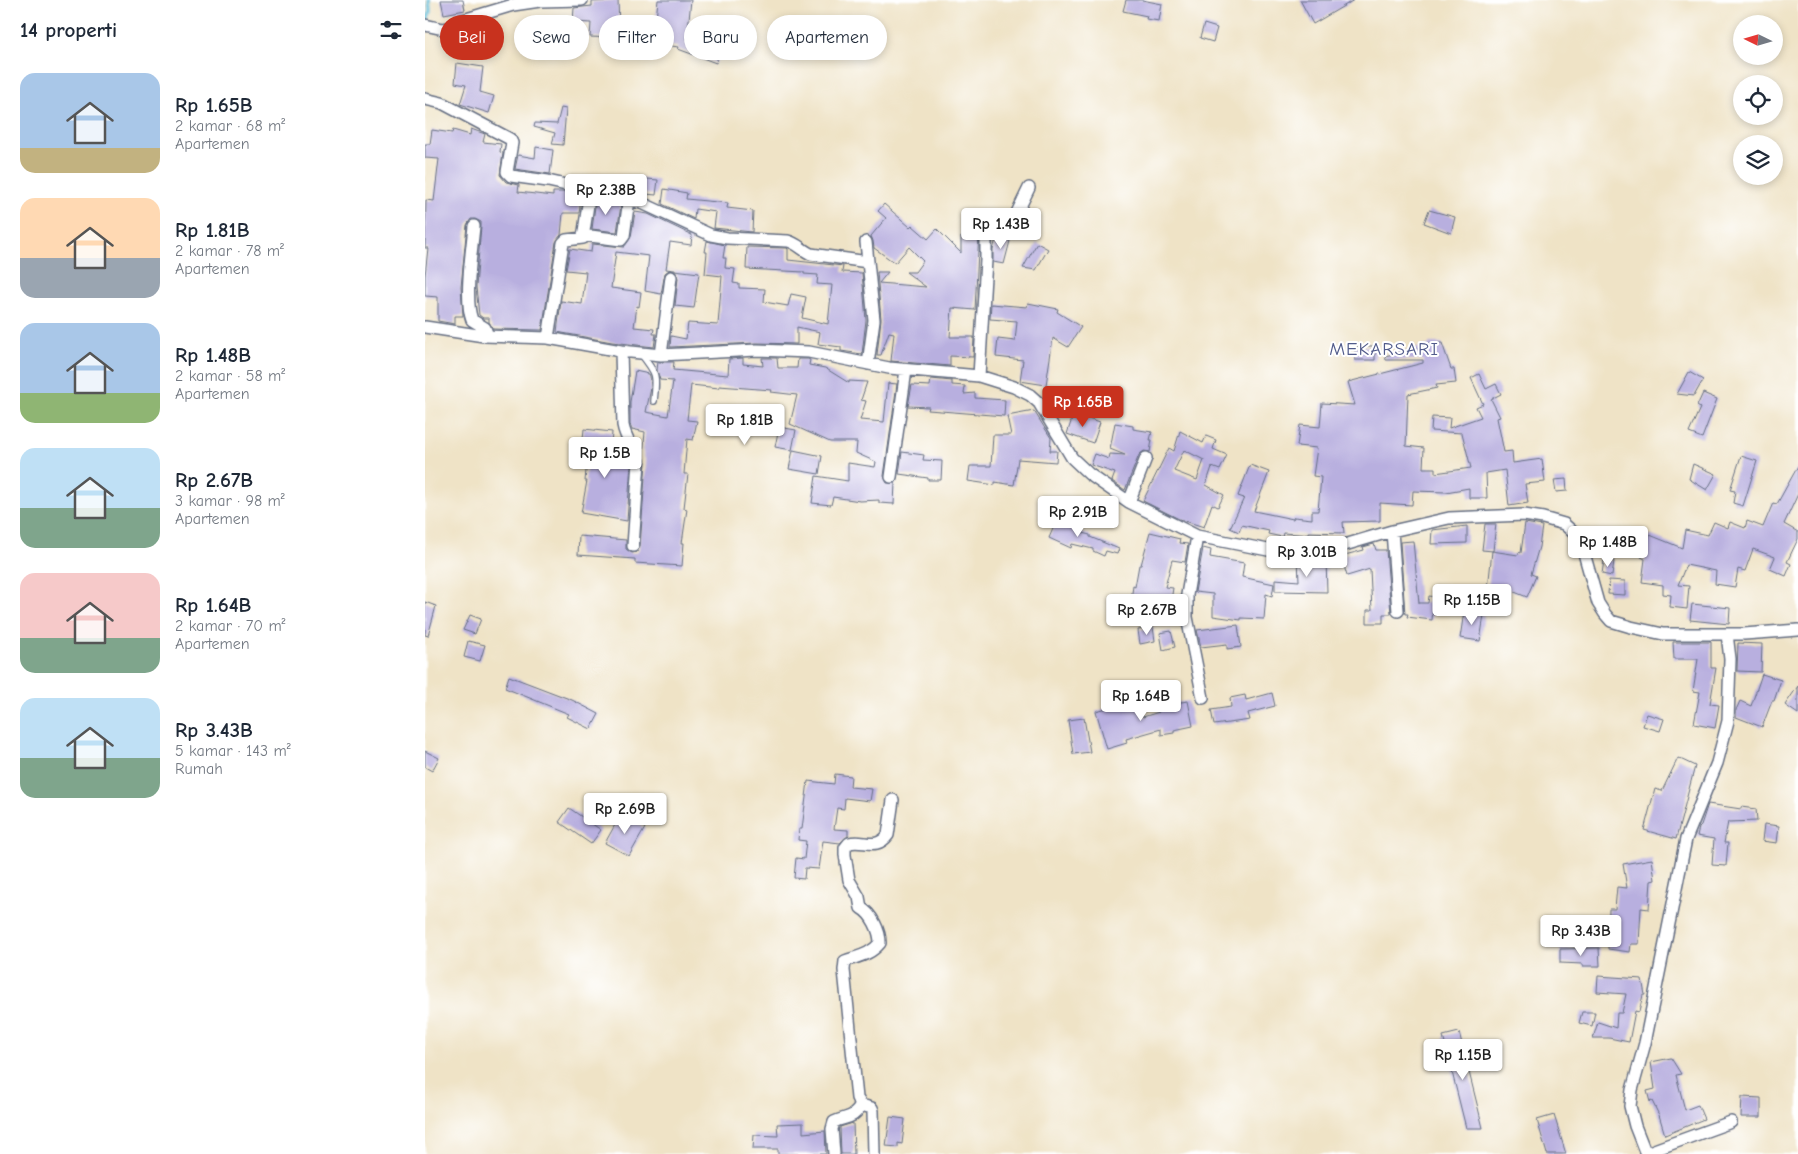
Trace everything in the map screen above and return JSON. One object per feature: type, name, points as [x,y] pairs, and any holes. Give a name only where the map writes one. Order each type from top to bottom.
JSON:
[{"type":"street","points":[[425,25],[443,28],[513,5],[540,1],[582,0]]},
{"type":"street","points":[[425,99],[442,103],[510,139],[512,143],[508,175],[548,181],[629,199],[711,235],[727,238],[788,241],[795,243],[811,254],[868,262]]},
{"type":"street","points":[[979,376],[986,268],[986,222],[988,220],[1013,221],[1029,188]]},
{"type":"street","points":[[548,338],[563,243],[566,240],[581,239],[590,190]]},
{"type":"street","points":[[583,235],[621,240],[624,236],[629,199]]},
{"type":"street","points":[[474,226],[469,284],[470,311],[472,320],[485,328],[488,336]]},
{"type":"street","points":[[866,242],[874,320],[868,364]]},
{"type":"street","points":[[661,355],[671,277]]},
{"type":"street","points":[[425,327],[488,336],[548,338],[661,355],[774,349],[809,352],[906,370],[979,376],[1014,386],[1030,395],[1039,403],[1072,458],[1104,486],[1129,502],[1197,536],[1268,550],[1324,551],[1393,531],[1449,518],[1524,515],[1564,524],[1575,534],[1582,546],[1597,603],[1611,621],[1663,634],[1727,634],[1798,630]]},
{"type":"street","points":[[621,350],[624,433],[635,450],[639,462],[633,546]]},
{"type":"street","points":[[891,477],[906,370]]},
{"type":"street","points":[[1129,502],[1146,458]]},
{"type":"street","points":[[1393,531],[1398,611]]},
{"type":"street","points":[[1197,536],[1187,595],[1187,617],[1203,698]]},
{"type":"street","points":[[1727,634],[1729,721],[1717,764],[1687,840],[1630,1106],[1635,1126],[1646,1154],[1731,1122]]},
{"type":"street","points":[[861,1106],[857,1098],[844,983],[844,963],[845,961],[868,954],[880,943],[880,939],[871,916],[861,908],[859,897],[849,880],[845,848],[849,843],[853,842],[873,844],[883,841],[888,835],[893,800]]},
{"type":"street","points":[[834,1154],[832,1129],[834,1122],[851,1117],[857,1113],[861,1106]]},
{"type":"street","points":[[861,1106],[872,1108],[873,1111],[874,1154]]},
{"type":"lane","points":[[640,352],[653,368],[655,374],[654,401]]},
{"type":"building","points":[[441,0],[463,0],[465,10],[444,14]]},
{"type":"building","points":[[618,0],[619,15],[599,15],[599,37],[590,37],[591,23],[589,23],[589,15],[574,15],[574,8],[592,6],[592,2]]},
{"type":"building","points":[[658,0],[691,0],[689,15],[684,15],[684,51],[678,49],[679,47],[674,46],[674,15],[656,15]]},
{"type":"building","points":[[1126,0],[1142,0],[1162,4],[1159,21],[1146,19],[1147,16],[1123,11]]},
{"type":"building","points":[[1300,0],[1354,0],[1313,24]]},
{"type":"building","points":[[1204,24],[1217,28],[1213,42],[1200,38]]},
{"type":"building","points":[[457,63],[483,67],[480,92],[494,96],[489,113],[460,104],[466,85],[455,83]]},
{"type":"building","points":[[561,108],[566,109],[563,145],[552,144],[555,133],[534,127],[535,123],[557,124]]},
{"type":"building","points":[[471,129],[485,134],[483,142],[501,144],[500,152],[503,153],[500,175],[506,182],[519,185],[518,192],[553,196],[553,192],[563,192],[581,197],[579,213],[563,213],[561,235],[556,242],[542,330],[493,329],[489,318],[483,318],[479,315],[476,287],[481,222],[475,219],[471,219],[467,225],[461,287],[463,316],[455,316],[455,324],[438,321],[438,297],[425,296],[428,248],[425,248],[426,200],[434,201],[439,159],[425,158],[425,144],[430,144],[432,130],[452,133],[453,130],[470,135]]},
{"type":"building","points":[[536,147],[553,150],[550,174],[515,169],[518,155],[535,158]]},
{"type":"building","points":[[637,178],[658,180],[656,195],[636,193]]},
{"type":"building","points":[[664,189],[687,193],[686,199],[728,203],[727,208],[753,211],[752,232],[714,228],[716,212],[695,209],[694,219],[662,204]]},
{"type":"building","points":[[596,199],[621,205],[617,232],[592,229]]},
{"type":"building","points":[[884,204],[910,227],[912,225],[928,239],[937,229],[961,253],[961,237],[965,237],[965,231],[979,231],[975,310],[952,308],[950,337],[974,337],[973,357],[950,356],[950,366],[891,361],[894,333],[889,332],[881,355],[877,355],[881,319],[877,272],[888,272],[879,283],[926,287],[906,272],[915,272],[923,261],[909,247],[895,263],[874,248],[871,236],[886,218],[878,211]]},
{"type":"building","points":[[1429,210],[1455,217],[1451,233],[1424,223]]},
{"type":"building","points":[[635,212],[648,214],[692,235],[691,245],[670,242],[666,269],[699,273],[694,308],[675,306],[678,278],[675,271],[669,270],[665,273],[661,294],[645,291],[649,256],[616,252],[611,288],[641,292],[634,327],[654,329],[653,334],[656,334],[654,347],[557,332],[561,301],[582,304],[586,272],[566,270],[570,249],[591,252],[592,244],[624,247],[631,237]]},
{"type":"building","points":[[997,235],[1010,241],[1004,264],[993,262],[993,250]]},
{"type":"building","points":[[707,241],[725,245],[723,258],[726,258],[725,268],[735,269],[733,283],[739,284],[739,288],[765,289],[764,302],[788,306],[791,294],[806,297],[802,318],[828,324],[832,285],[817,284],[818,275],[804,274],[804,272],[746,269],[747,247],[787,248],[788,260],[843,266],[842,272],[862,273],[866,320],[862,354],[841,351],[841,347],[818,344],[820,332],[797,327],[797,344],[757,343],[670,347],[671,336],[686,339],[688,323],[718,325],[722,276],[705,274]]},
{"type":"building","points":[[1037,243],[1048,249],[1036,270],[1023,268]]},
{"type":"building","points":[[1028,303],[1058,309],[1057,312],[1081,327],[1068,347],[1053,338],[1046,385],[1020,381],[1023,360],[996,357],[998,339],[1015,341],[1017,321],[990,319],[991,304],[1027,307]]},
{"type":"building","points":[[1429,343],[1442,343],[1451,369],[1454,369],[1456,383],[1436,385],[1437,388],[1408,394],[1406,446],[1424,448],[1423,468],[1435,468],[1435,473],[1471,468],[1462,433],[1431,431],[1432,417],[1450,418],[1449,428],[1481,417],[1476,407],[1483,404],[1471,378],[1479,374],[1486,389],[1496,384],[1501,394],[1491,399],[1500,417],[1497,418],[1504,452],[1512,451],[1513,463],[1542,459],[1545,482],[1525,484],[1528,503],[1509,506],[1505,470],[1486,473],[1487,498],[1469,498],[1469,488],[1446,492],[1413,491],[1412,505],[1380,503],[1380,521],[1343,522],[1344,533],[1308,532],[1308,535],[1283,533],[1282,537],[1268,534],[1269,531],[1242,525],[1239,532],[1230,528],[1244,498],[1238,496],[1250,465],[1269,472],[1254,511],[1293,519],[1294,517],[1312,519],[1312,511],[1318,511],[1321,477],[1313,476],[1317,448],[1297,446],[1300,425],[1320,427],[1322,403],[1355,405],[1348,382],[1423,363],[1423,360],[1386,360],[1385,356],[1429,345]]},
{"type":"building","points":[[1355,346],[1375,346],[1375,360],[1355,360]]},
{"type":"building","points":[[743,358],[743,364],[763,366],[762,358],[777,358],[778,368],[797,368],[798,359],[808,359],[810,360],[809,365],[825,368],[849,383],[849,381],[867,382],[861,400],[866,401],[860,420],[884,422],[888,383],[897,384],[884,476],[887,483],[895,483],[894,504],[879,503],[879,500],[860,501],[833,497],[831,505],[812,503],[816,476],[848,481],[848,463],[875,467],[876,462],[856,453],[857,442],[830,442],[790,424],[797,395],[771,392],[772,390],[691,385],[687,420],[697,421],[693,440],[687,439],[684,474],[688,474],[684,508],[687,509],[682,543],[684,543],[682,566],[635,563],[635,559],[578,555],[579,536],[626,540],[626,549],[632,553],[637,552],[640,547],[646,462],[643,453],[645,432],[632,429],[630,424],[630,402],[635,371],[649,374],[650,376],[651,388],[646,412],[668,416],[673,381],[660,380],[657,370],[658,362],[674,362],[673,370],[728,375],[729,359]]},
{"type":"building","points":[[1689,372],[1703,380],[1694,396],[1677,394]]},
{"type":"building","points":[[931,379],[952,381],[952,385],[965,386],[964,394],[975,393],[975,398],[1005,400],[1004,416],[928,410],[929,407],[908,406],[912,385],[930,386]]},
{"type":"building","points":[[1703,393],[1717,399],[1702,438],[1689,433],[1700,408],[1697,406]]},
{"type":"building","points":[[1034,411],[1051,438],[1050,451],[1057,451],[1056,462],[1018,459],[1014,485],[995,482],[995,485],[968,481],[970,466],[991,466],[993,435],[1011,435],[1007,416]]},
{"type":"building","points":[[1074,413],[1100,422],[1093,443],[1067,434]]},
{"type":"building","points":[[1115,423],[1133,426],[1133,429],[1152,432],[1150,452],[1144,451],[1139,455],[1125,490],[1112,481],[1115,473],[1091,465],[1095,454],[1109,459],[1110,454],[1125,455],[1110,449]]},
{"type":"building","points":[[779,427],[796,430],[792,450],[775,447]]},
{"type":"building","points":[[584,429],[612,432],[610,461],[631,463],[627,521],[581,513],[587,481],[585,481],[588,450],[582,449]]},
{"type":"building","points":[[1180,431],[1203,443],[1206,436],[1216,440],[1213,449],[1227,455],[1220,470],[1212,467],[1206,485],[1224,495],[1218,507],[1212,504],[1204,527],[1179,519],[1143,501],[1169,448],[1174,451]],"holes":[[[1184,450],[1204,460],[1197,480],[1174,471]]]},
{"type":"building","points":[[793,450],[822,456],[819,474],[789,469]]},
{"type":"building","points":[[902,452],[924,455],[923,460],[942,461],[941,480],[928,480],[928,478],[899,474]]},
{"type":"building","points":[[1741,456],[1757,461],[1743,506],[1733,503],[1735,491],[1730,490]]},
{"type":"building","points":[[1693,464],[1716,474],[1707,490],[1689,479]]},
{"type":"building","points":[[1798,466],[1798,494],[1784,524],[1798,532],[1798,539],[1787,562],[1791,564],[1786,576],[1770,569],[1775,557],[1753,549],[1745,571],[1738,569],[1735,587],[1715,584],[1716,571],[1686,565],[1678,585],[1689,586],[1687,609],[1670,607],[1671,595],[1663,594],[1663,585],[1642,582],[1645,559],[1641,557],[1650,535],[1682,548],[1685,530],[1708,535],[1714,522],[1728,528],[1730,522],[1745,528],[1747,521],[1763,527],[1773,503],[1777,504]]},
{"type":"building","points":[[1566,479],[1567,491],[1556,492],[1554,480]]},
{"type":"building","points":[[1058,517],[1080,527],[1078,532],[1090,535],[1090,537],[1119,549],[1117,554],[1106,551],[1104,556],[1093,551],[1093,549],[1072,544],[1071,548],[1049,538]]},
{"type":"building","points":[[1525,523],[1542,526],[1539,547],[1531,574],[1536,576],[1527,597],[1502,587],[1501,591],[1488,589],[1492,551],[1518,555],[1519,552],[1521,553]]},
{"type":"building","points":[[1485,524],[1496,524],[1493,551],[1482,550]]},
{"type":"building","points":[[1467,526],[1467,543],[1431,544],[1432,530]]},
{"type":"building","points":[[1150,532],[1180,539],[1179,543],[1188,544],[1185,562],[1172,560],[1165,587],[1173,588],[1170,607],[1131,600],[1133,586],[1135,587],[1139,565],[1141,565]]},
{"type":"building","points":[[1413,541],[1419,603],[1428,603],[1429,596],[1456,600],[1455,611],[1433,608],[1432,620],[1407,617],[1408,614],[1405,614],[1400,542]]},
{"type":"building","points":[[1374,544],[1376,550],[1386,550],[1391,614],[1383,614],[1383,623],[1367,623],[1367,610],[1372,610],[1370,569],[1347,576],[1341,556],[1364,550],[1363,547]]},
{"type":"building","points":[[1203,548],[1211,550],[1210,557],[1244,563],[1242,577],[1274,584],[1272,596],[1266,594],[1264,619],[1241,618],[1241,620],[1213,616],[1213,594],[1195,592]]},
{"type":"building","points":[[1298,559],[1326,559],[1327,592],[1275,591],[1275,579],[1299,581]]},
{"type":"building","points":[[1604,560],[1614,561],[1612,576],[1602,574]]},
{"type":"building","points":[[1609,580],[1625,581],[1625,595],[1608,594]]},
{"type":"building","points":[[1175,599],[1179,600],[1179,611],[1174,611]]},
{"type":"building","points":[[425,602],[436,606],[428,636],[425,635]]},
{"type":"building","points":[[1692,604],[1730,608],[1729,624],[1690,620]]},
{"type":"building","points":[[1464,612],[1484,615],[1480,641],[1460,638]]},
{"type":"building","points":[[470,615],[481,619],[475,634],[463,630]]},
{"type":"building","points":[[1238,625],[1241,647],[1227,649],[1227,644],[1201,647],[1197,630]]},
{"type":"building","points":[[1153,627],[1155,641],[1140,644],[1138,630]]},
{"type":"building","points":[[1171,631],[1175,647],[1163,650],[1160,633]]},
{"type":"building","points":[[468,641],[485,645],[480,661],[464,657]]},
{"type":"building","points":[[1673,642],[1711,642],[1711,668],[1716,668],[1710,704],[1719,705],[1715,728],[1694,724],[1700,692],[1693,691],[1698,659],[1674,659]]},
{"type":"building","points":[[1738,643],[1762,644],[1761,672],[1737,671]]},
{"type":"building","points":[[1762,674],[1781,680],[1762,727],[1736,717],[1736,710],[1740,701],[1751,706]]},
{"type":"building","points":[[509,676],[572,700],[599,714],[591,729],[567,717],[569,714],[505,688]]},
{"type":"building","points":[[1798,686],[1798,714],[1785,705]]},
{"type":"building","points":[[1272,693],[1275,706],[1248,713],[1250,720],[1214,725],[1211,710],[1231,707],[1230,698],[1245,695],[1246,700]]},
{"type":"building","points":[[1137,700],[1143,717],[1159,712],[1159,709],[1174,708],[1174,703],[1188,701],[1193,726],[1174,730],[1174,733],[1161,735],[1161,729],[1126,739],[1127,743],[1107,749],[1096,711]]},
{"type":"building","points":[[1647,714],[1664,719],[1660,731],[1643,726]]},
{"type":"building","points":[[1084,718],[1090,752],[1073,754],[1068,720]]},
{"type":"building","points":[[425,751],[439,758],[432,771],[425,767]]},
{"type":"building","points":[[1678,758],[1695,766],[1676,839],[1644,830],[1655,789],[1662,791]]},
{"type":"building","points":[[835,774],[851,776],[850,787],[872,789],[870,801],[845,798],[844,809],[837,808],[834,829],[848,830],[848,836],[840,843],[823,841],[819,869],[805,868],[804,879],[794,878],[796,858],[804,859],[806,841],[798,840],[799,829],[802,829],[808,781],[834,784]]},
{"type":"building","points":[[1708,804],[1741,809],[1741,807],[1756,809],[1757,821],[1728,822],[1724,843],[1728,843],[1726,866],[1712,865],[1714,839],[1697,836]]},
{"type":"building","points":[[569,808],[601,830],[591,844],[559,822]]},
{"type":"building","points":[[621,814],[645,828],[629,856],[605,843]]},
{"type":"building","points":[[1764,824],[1779,826],[1777,843],[1762,841]]},
{"type":"building","points":[[1652,859],[1655,880],[1651,881],[1649,909],[1641,908],[1639,944],[1631,944],[1630,952],[1608,949],[1609,909],[1615,909],[1617,887],[1627,888],[1623,864]]},
{"type":"building","points":[[1599,948],[1600,966],[1560,963],[1560,949]]},
{"type":"building","points":[[1598,976],[1642,979],[1645,995],[1643,995],[1639,1012],[1635,1011],[1629,1042],[1609,1038],[1593,1038],[1598,1022],[1616,1028],[1617,1013],[1622,1013],[1626,994],[1597,992]]},
{"type":"building","points":[[1582,1012],[1595,1012],[1592,1026],[1579,1023]]},
{"type":"building","points":[[1459,1032],[1483,1128],[1466,1128],[1443,1036]]},
{"type":"building","points":[[1671,1058],[1681,1074],[1676,1075],[1685,1110],[1698,1105],[1704,1119],[1665,1135],[1659,1115],[1652,1101],[1650,1102],[1647,1091],[1655,1089],[1651,1062]]},
{"type":"building","points":[[1742,1097],[1761,1098],[1761,1117],[1741,1117]]},
{"type":"building","points":[[1554,1115],[1566,1154],[1547,1154],[1537,1120]]},
{"type":"building","points":[[890,1117],[905,1119],[902,1144],[898,1143],[898,1147],[886,1146]]},
{"type":"building","points":[[803,1123],[803,1133],[825,1131],[826,1154],[778,1154],[778,1149],[753,1149],[754,1135],[778,1136],[777,1124]]},
{"type":"building","points":[[853,1123],[854,1154],[841,1154],[840,1127]]},
{"type":"waterway","points":[[426,25],[430,11],[429,0]]},
{"type":"district","name":"MEKARSARI","points":[[1384,348]]}]
